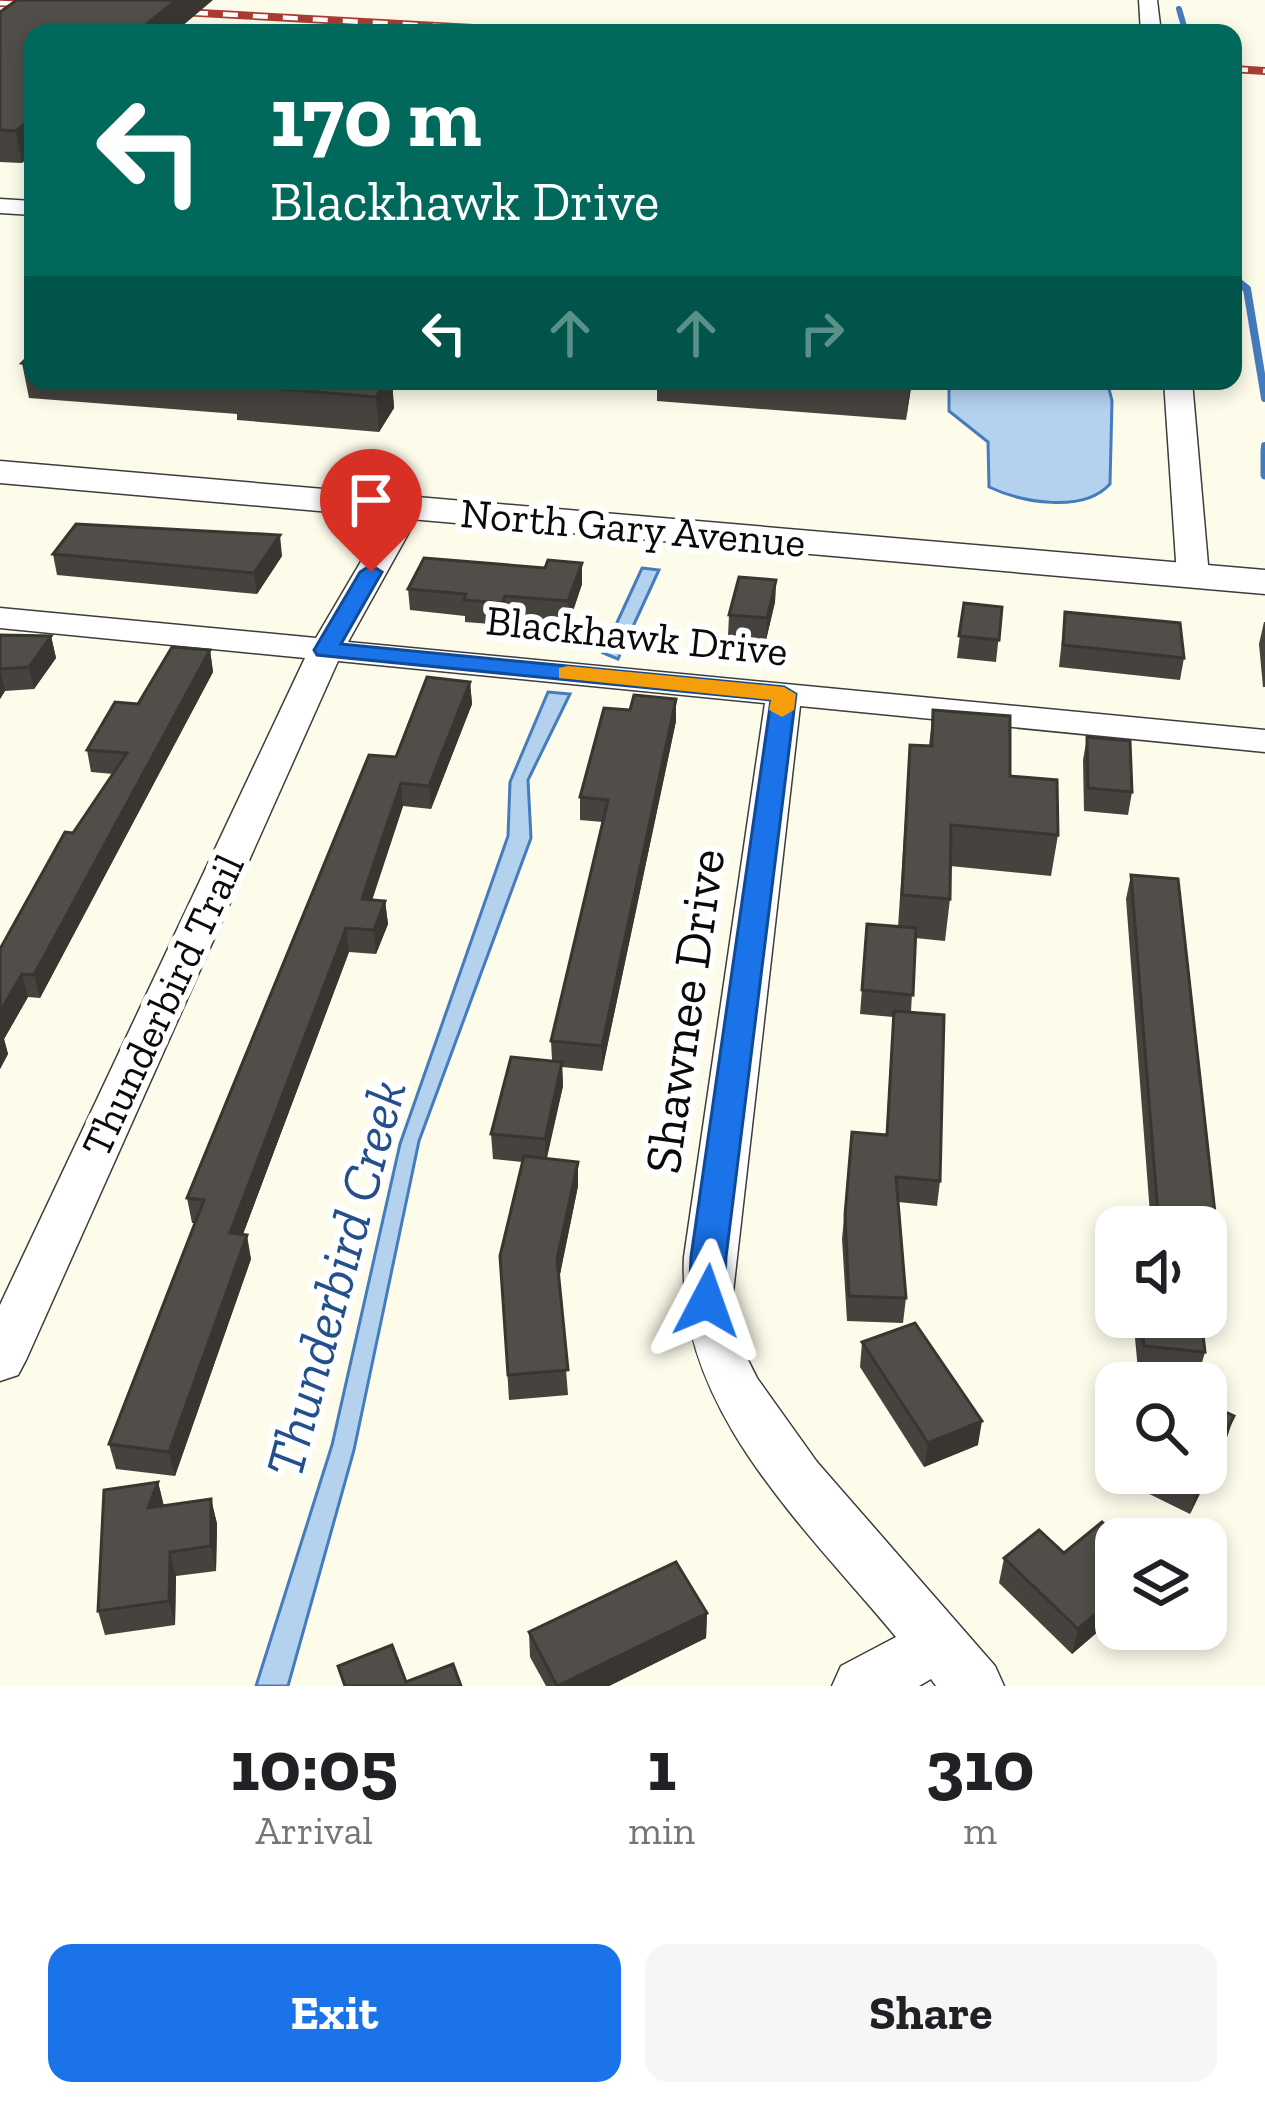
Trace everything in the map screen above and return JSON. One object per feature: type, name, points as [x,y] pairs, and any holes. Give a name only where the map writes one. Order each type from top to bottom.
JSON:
[{"type":"street","points":[[1179,390],[1193,576]]},
{"type":"street","name":"North Gary Avenue","points":[[0,472],[1265,582]]},
{"type":"street","name":"Thunderbird Trail","points":[[0,1360],[326,650],[408,507]]},
{"type":"street","name":"Blackhawk Drive","points":[[0,618],[784,694],[1263,750]]},
{"type":"street","name":"Shawnee Drive","points":[[784,694],[707,1301],[720,1356],[760,1428],[956,1666]]},
{"type":"street","points":[[862,1686],[956,1666]]},
{"type":"water","points":[[949,390],[1109,390],[1110,484],[1068,502],[1034,501],[989,487],[988,442],[949,411]]},
{"type":"water","points":[[642,568],[659,570],[618,659],[603,653]]},
{"type":"water","points":[[548,692],[570,694],[528,780],[531,838],[419,1141],[354,1450],[288,1686],[256,1686],[332,1445],[400,1144],[508,836],[510,782]]},
{"type":"building","points":[[17,0],[176,0],[147,24],[24,24],[24,124],[16,131],[0,130],[0,12]]},
{"type":"building","points":[[293,390],[380,390],[376,397]]},
{"type":"building","points":[[76,524],[280,535],[254,573],[53,554]]},
{"type":"building","points":[[424,558],[545,568],[548,560],[582,563],[568,601],[505,596],[502,603],[408,589]]},
{"type":"building","points":[[739,577],[776,580],[767,618],[729,615]]},
{"type":"building","points":[[964,603],[1002,607],[999,640],[959,636]]},
{"type":"building","points":[[1065,612],[1180,623],[1184,658],[1063,645]]},
{"type":"building","points":[[0,635],[51,636],[29,667],[0,669]]},
{"type":"building","points":[[172,647],[210,650],[34,975],[22,974],[0,1012],[0,949],[65,832],[73,833],[127,753],[87,750],[115,702],[138,704]]},
{"type":"building","points":[[427,677],[470,682],[429,786],[401,783],[362,899],[385,901],[374,930],[346,928],[230,1233],[247,1235],[169,1452],[109,1444],[204,1200],[187,1198],[369,755],[396,757]]},
{"type":"building","points":[[634,695],[676,699],[602,1046],[551,1041],[608,800],[580,797],[604,708],[630,710]]},
{"type":"building","points":[[933,710],[1010,716],[1010,776],[1057,780],[1058,835],[951,825],[950,899],[902,895],[910,745],[932,746]]},
{"type":"building","points":[[1087,737],[1130,741],[1132,792],[1088,788]]},
{"type":"building","points":[[1131,875],[1178,879],[1214,1206],[1157,1206]]},
{"type":"building","points":[[867,924],[916,928],[913,995],[862,990]]},
{"type":"building","points":[[894,1011],[944,1015],[940,1181],[896,1177],[906,1298],[849,1296],[845,1215],[852,1132],[887,1135]]},
{"type":"building","points":[[511,1057],[562,1062],[545,1139],[491,1134]]},
{"type":"building","points":[[524,1156],[578,1162],[557,1259],[568,1370],[508,1375],[500,1256]]},
{"type":"building","points":[[915,1323],[982,1421],[928,1443],[862,1342]]},
{"type":"building","points":[[1143,1338],[1203,1338],[1205,1352],[1144,1346]]},
{"type":"building","points":[[158,1482],[148,1508],[211,1499],[211,1546],[170,1552],[169,1601],[98,1611],[104,1490]]},
{"type":"building","points":[[1095,1528],[1095,1615],[1078,1629],[1004,1558],[1039,1530],[1064,1553]]},
{"type":"building","points":[[676,1562],[707,1613],[557,1686],[529,1632]]},
{"type":"building","points":[[392,1645],[406,1682],[453,1664],[461,1686],[345,1686],[338,1666]]},
{"type":"waterway","name":"Thunderbird Creek","points":[[1179,9],[1183,24]]},
{"type":"waterway","name":"Thunderbird Creek","points":[[1242,285],[1247,289],[1265,398]]},
{"type":"waterway","points":[[1265,446],[1265,475]]},
{"type":"railway","points":[[0,3],[43,5]]},
{"type":"railway","points":[[163,11],[401,24]]},
{"type":"railway","points":[[1242,70],[1265,71]]},
{"type":"slow traffic","points":[[568,673],[784,694],[782,710]]},
{"type":"route","points":[[371,572],[326,650],[784,694],[707,1301]]}]
